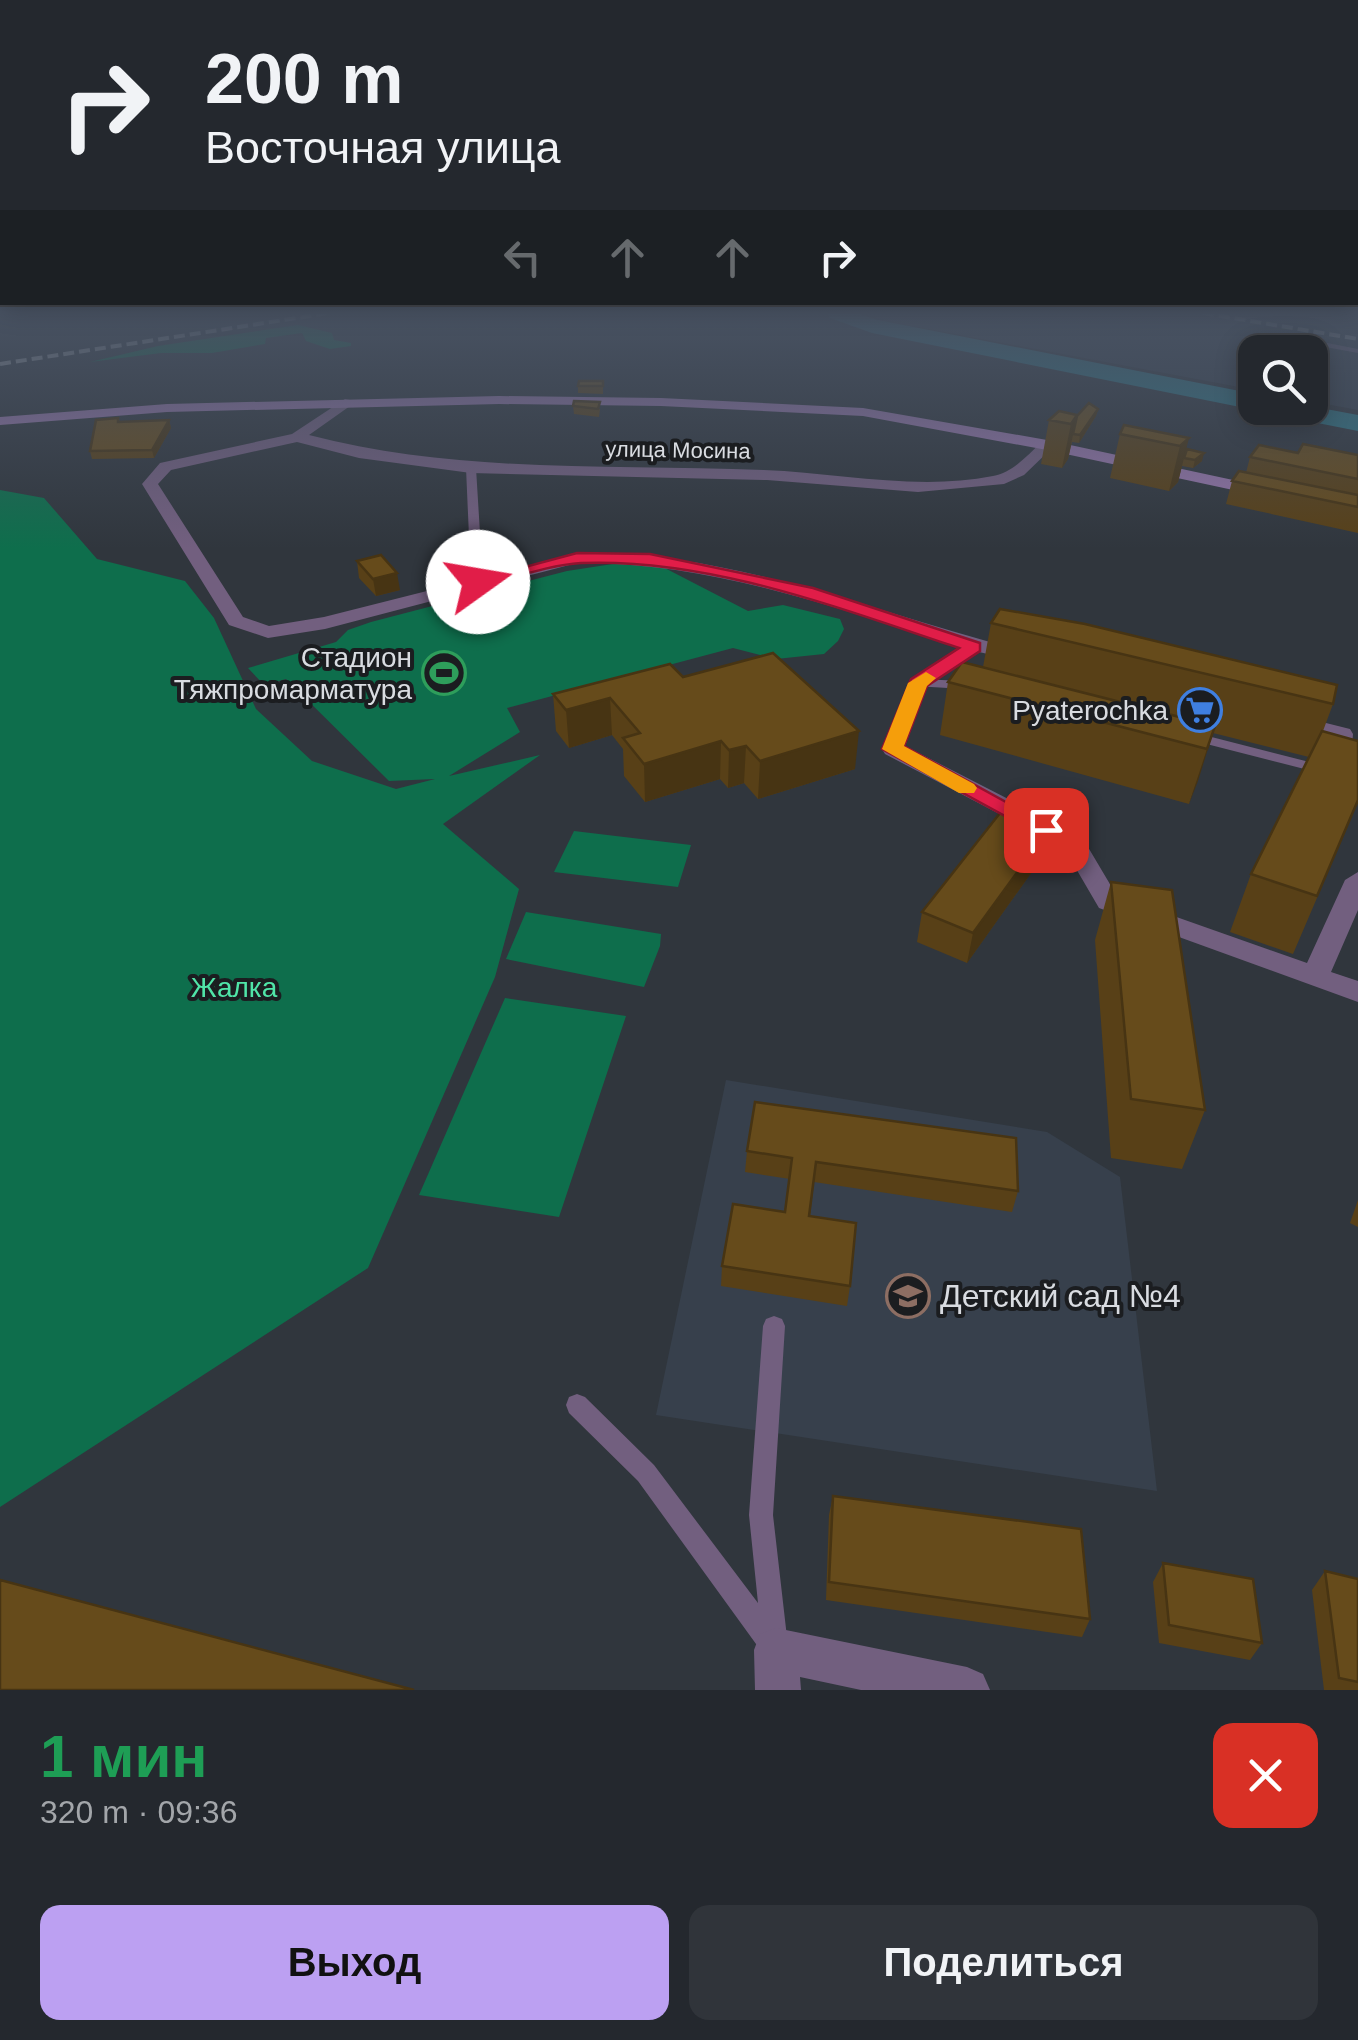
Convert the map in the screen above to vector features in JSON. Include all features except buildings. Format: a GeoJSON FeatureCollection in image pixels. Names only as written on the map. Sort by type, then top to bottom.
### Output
{"type":"FeatureCollection","features":[{"type":"Feature","properties":{"kind":"main road"},"geometry":{"type":"LineString","coordinates":[[0,421],[167,408],[345,403],[661,402],[863,412],[1047,444],[1281,496]]}},
{"type":"Feature","properties":{"kind":"street","name":"улица Мосина"},"geometry":{"type":"LineString","coordinates":[[345,403],[297,437],[166,466],[150,484],[236,621],[268,632],[325,622],[478,582]]}},
{"type":"Feature","properties":{"kind":"street","name":"улица Мосина"},"geometry":{"type":"LineString","coordinates":[[297,437],[359,453],[471,468],[767,475],[918,486],[998,481],[1018,472],[1047,444]]}},
{"type":"Feature","properties":{"kind":"street"},"geometry":{"type":"LineString","coordinates":[[478,582],[577,558],[650,559],[813,593],[973,647],[1041,660]]}},
{"type":"Feature","properties":{"kind":"street"},"geometry":{"type":"LineString","coordinates":[[973,647],[918,683],[892,749],[1073,843],[1108,902],[1358,992]]}},
{"type":"Feature","properties":{"kind":"street"},"geometry":{"type":"LineString","coordinates":[[1266,714],[1342,734],[1348,777]]}},
{"type":"Feature","properties":{"kind":"street"},"geometry":{"type":"LineString","coordinates":[[1315,977],[1358,880]]}},
{"type":"Feature","properties":{"kind":"street"},"geometry":{"type":"LineString","coordinates":[[777,1670],[967,1690]]}},
{"type":"Feature","properties":{"kind":"lane"},"geometry":{"type":"LineString","coordinates":[[471,468],[478,582]]}},
{"type":"Feature","properties":{"kind":"lane"},"geometry":{"type":"LineString","coordinates":[[918,683],[990,688]]}},
{"type":"Feature","properties":{"kind":"lane"},"geometry":{"type":"LineString","coordinates":[[1174,731],[1348,777]]}},
{"type":"Feature","properties":{"kind":"lane"},"geometry":{"type":"LineString","coordinates":[[774,1326],[761,1514],[777,1670]]}},
{"type":"Feature","properties":{"kind":"lane"},"geometry":{"type":"LineString","coordinates":[[577,1405],[646,1473],[777,1670]]}},
{"type":"Feature","properties":{"kind":"shaded area"},"geometry":{"type":"Polygon","coordinates":[[[1328,392],[1358,392],[1358,410],[1328,404],[1328,392]]]}},
{"type":"Feature","properties":{"kind":"shaded area","name":"Детский сад №4"},"geometry":{"type":"Polygon","coordinates":[[[726,1080],[1047,1132],[1120,1177],[1157,1491],[656,1415],[726,1080]]]}},
{"type":"Feature","properties":{"kind":"green space","name":"Жалка"},"geometry":{"type":"Polygon","coordinates":[[[0,490],[44,498],[97,559],[185,581],[214,618],[256,709],[312,761],[396,789],[435,779],[389,781],[286,679],[264,685],[248,668],[336,642],[348,630],[371,622],[567,571],[632,561],[657,564],[748,611],[783,605],[840,619],[844,629],[824,654],[776,659],[733,648],[507,708],[520,732],[449,776],[540,755],[443,824],[519,889],[495,977],[368,1268],[0,1507],[0,490]]]}},
{"type":"Feature","properties":{"kind":"green space"},"geometry":{"type":"Polygon","coordinates":[[[574,831],[691,845],[678,887],[554,872],[574,831]]]}},
{"type":"Feature","properties":{"kind":"green space"},"geometry":{"type":"Polygon","coordinates":[[[526,912],[661,934],[644,987],[506,959],[526,912]]]}},
{"type":"Feature","properties":{"kind":"green space"},"geometry":{"type":"Polygon","coordinates":[[[505,998],[626,1016],[559,1217],[419,1195],[505,998]]]}},
{"type":"Feature","properties":{"kind":"waterway"},"geometry":{"type":"LineString","coordinates":[[1204,392],[1238,399]]}},
{"type":"Feature","properties":{"kind":"waterway"},"geometry":{"type":"LineString","coordinates":[[1328,417],[1358,423]]}},
{"type":"Feature","properties":{"kind":"slow traffic"},"geometry":{"type":"LineString","coordinates":[[926,678],[918,683],[892,749],[966,788]]}},
{"type":"Feature","properties":{"kind":"place","name":"Стадион Тяжпромарматура"},"geometry":{"type":"Point","coordinates":[444,673]}},
{"type":"Feature","properties":{"kind":"place","name":"Pyaterochka"},"geometry":{"type":"Point","coordinates":[1200,710]}},
{"type":"Feature","properties":{"kind":"place","name":"Детский сад №4"},"geometry":{"type":"Point","coordinates":[908,1296]}},
{"type":"Feature","properties":{"kind":"route"},"geometry":{"type":"LineString","coordinates":[[478,582],[577,558],[650,559],[813,593],[973,647],[918,683],[892,749],[1046,830]]}}]}
